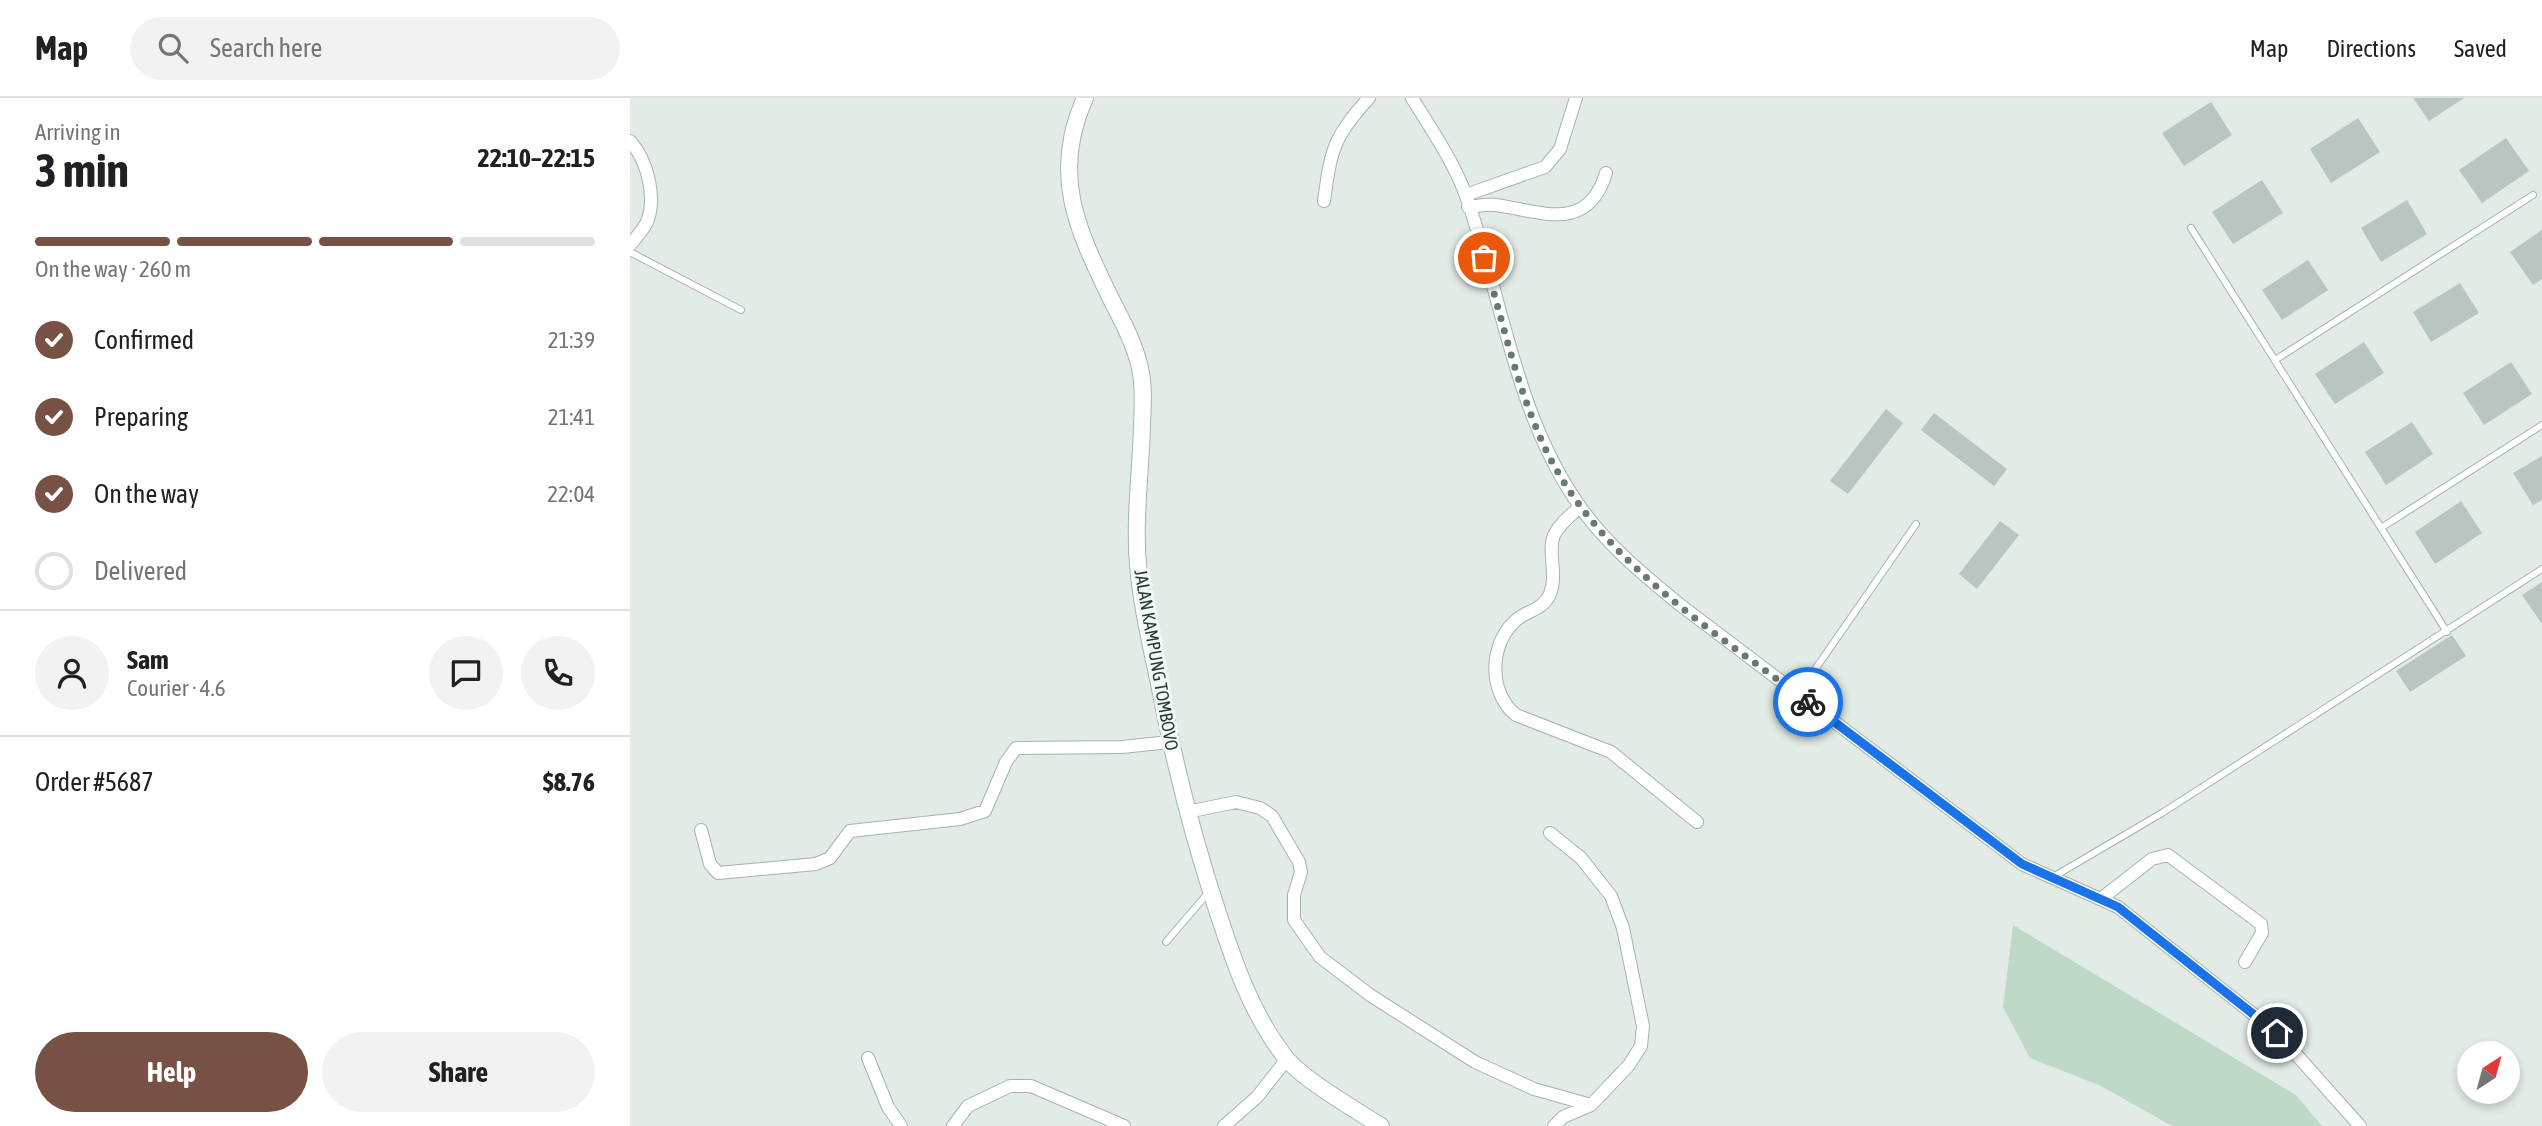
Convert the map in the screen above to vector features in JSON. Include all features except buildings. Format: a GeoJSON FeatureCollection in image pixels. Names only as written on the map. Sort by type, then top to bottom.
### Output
{"type":"FeatureCollection","features":[{"type":"Feature","properties":{"kind":"street","name":"JALAN KAMPUNG TOMBOVO"},"geometry":{"type":"LineString","coordinates":[[1085,98],[1073,133],[1069,194],[1085,244],[1128,332],[1140,368],[1143,390],[1138,566],[1170,742],[1192,836],[1247,994],[1287,1059],[1310,1078],[1381,1126]]}},
{"type":"Feature","properties":{"kind":"street"},"geometry":{"type":"LineString","coordinates":[[1324,201],[1335,143],[1345,126],[1369,98]]}},
{"type":"Feature","properties":{"kind":"street"},"geometry":{"type":"LineString","coordinates":[[1412,98],[1467,201],[1525,397],[1546,450],[1580,507],[1626,560],[1679,604],[2022,864],[2118,907],[2277,1033],[2360,1126]]}},
{"type":"Feature","properties":{"kind":"street"},"geometry":{"type":"LineString","coordinates":[[1467,201],[1545,167],[1560,149],[1576,98]]}},
{"type":"Feature","properties":{"kind":"street"},"geometry":{"type":"LineString","coordinates":[[630,141],[641,156],[646,170],[650,203],[646,224],[630,245]]}},
{"type":"Feature","properties":{"kind":"street"},"geometry":{"type":"LineString","coordinates":[[1467,201],[1527,212],[1569,213],[1589,205],[1598,195],[1606,173]]}},
{"type":"Feature","properties":{"kind":"street"},"geometry":{"type":"LineString","coordinates":[[1580,507],[1562,523],[1554,535],[1554,583],[1546,601],[1541,607],[1514,620],[1498,647],[1498,690],[1505,706],[1516,715],[1611,752],[1697,822]]}},
{"type":"Feature","properties":{"kind":"street"},"geometry":{"type":"LineString","coordinates":[[701,830],[710,864],[718,873],[816,864],[830,858],[850,831],[960,819],[985,811],[1006,762],[1016,748],[1122,747],[1170,742]]}},
{"type":"Feature","properties":{"kind":"street"},"geometry":{"type":"LineString","coordinates":[[1187,812],[1236,802],[1260,808],[1272,816],[1296,855],[1301,872],[1294,895],[1294,920],[1320,957],[1370,995],[1475,1062],[1534,1089],[1591,1105]]}},
{"type":"Feature","properties":{"kind":"street"},"geometry":{"type":"LineString","coordinates":[[1550,834],[1581,858],[1611,896],[1623,929],[1643,1026],[1635,1057],[1591,1105],[1563,1117],[1554,1126]]}},
{"type":"Feature","properties":{"kind":"street"},"geometry":{"type":"LineString","coordinates":[[2102,898],[2152,859],[2168,855],[2260,925],[2263,933],[2245,962]]}},
{"type":"Feature","properties":{"kind":"street"},"geometry":{"type":"LineString","coordinates":[[868,1059],[891,1113],[901,1126]]}},
{"type":"Feature","properties":{"kind":"street"},"geometry":{"type":"LineString","coordinates":[[1224,1126],[1257,1097],[1287,1059]]}},
{"type":"Feature","properties":{"kind":"street"},"geometry":{"type":"LineString","coordinates":[[953,1126],[968,1106],[1010,1086],[1031,1086],[1124,1126]]}},
{"type":"Feature","properties":{"kind":"lane"},"geometry":{"type":"LineString","coordinates":[[2275,360],[2533,195]]}},
{"type":"Feature","properties":{"kind":"lane"},"geometry":{"type":"LineString","coordinates":[[2192,228],[2447,632]]}},
{"type":"Feature","properties":{"kind":"lane"},"geometry":{"type":"LineString","coordinates":[[630,252],[740,310]]}},
{"type":"Feature","properties":{"kind":"lane"},"geometry":{"type":"LineString","coordinates":[[2381,528],[2542,425]]}},
{"type":"Feature","properties":{"kind":"lane"},"geometry":{"type":"LineString","coordinates":[[1798,694],[1916,524]]}},
{"type":"Feature","properties":{"kind":"lane"},"geometry":{"type":"LineString","coordinates":[[2051,878],[2162,813],[2542,569]]}},
{"type":"Feature","properties":{"kind":"lane"},"geometry":{"type":"LineString","coordinates":[[1166,942],[1210,891]]}},
{"type":"Feature","properties":{"kind":"green space"},"geometry":{"type":"Polygon","coordinates":[[[2013,925],[2296,1095],[2322,1126],[2172,1126],[2101,1086],[2030,1058],[2003,1007],[2013,925]]]}},
{"type":"Feature","properties":{"kind":"way so far"},"geometry":{"type":"LineString","coordinates":[[1484,258],[1525,397],[1546,450],[1580,507],[1626,560],[1808,702]]}},
{"type":"Feature","properties":{"kind":"route"},"geometry":{"type":"LineString","coordinates":[[1808,702],[2022,864],[2118,907],[2277,1033]]}}]}
